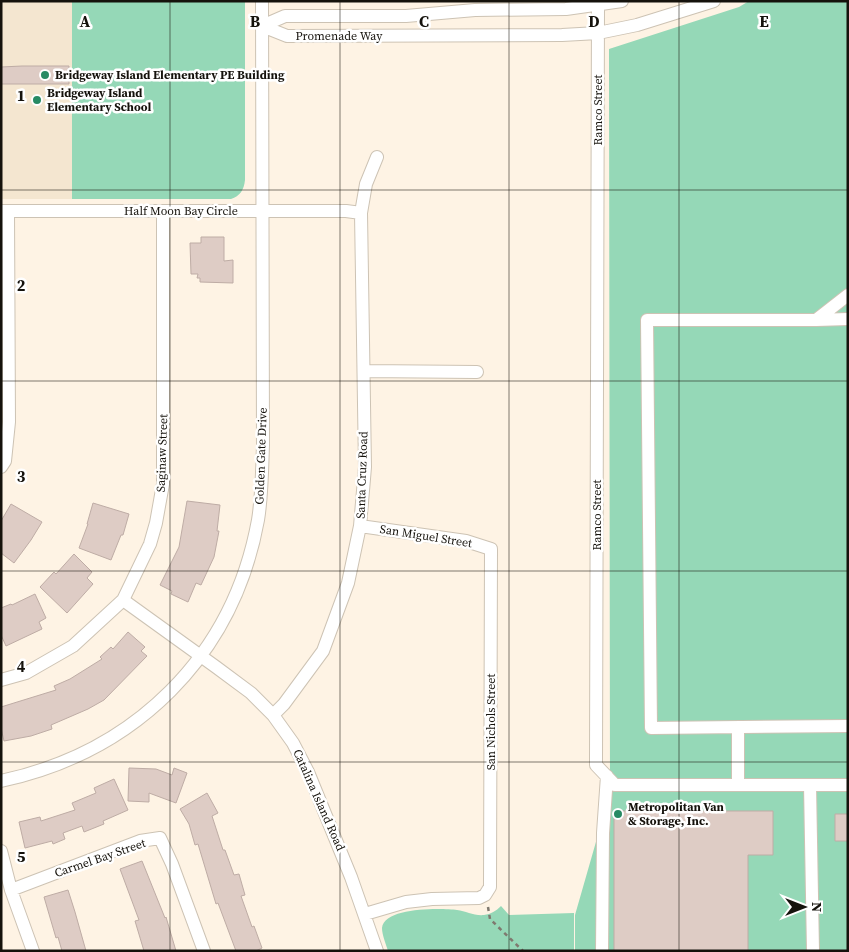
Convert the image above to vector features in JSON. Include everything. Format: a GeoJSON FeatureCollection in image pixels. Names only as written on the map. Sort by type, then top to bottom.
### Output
{"type":"FeatureCollection","features":[{"type":"Feature","properties":{"kind":"street","name":"Golden Gate Drive"},"geometry":{"type":"LineString","coordinates":[[1,781],[30,775],[59,765],[109,740],[143,716],[164,698],[201,655],[226,615],[238,589],[253,544],[258,519],[263,445],[262,1]]}},
{"type":"Feature","properties":{"kind":"street","name":"Promenade Way"},"geometry":{"type":"LineString","coordinates":[[262,26],[285,16],[406,16],[476,10],[566,9],[622,1]]}},
{"type":"Feature","properties":{"kind":"street","name":"Promenade Way"},"geometry":{"type":"LineString","coordinates":[[262,26],[287,36],[562,35],[598,33],[666,18],[714,1]]}},
{"type":"Feature","properties":{"kind":"street","name":"Ramco Street"},"geometry":{"type":"LineString","coordinates":[[598,5],[596,765],[607,776]]}},
{"type":"Feature","properties":{"kind":"street","name":"Santa Cruz Road"},"geometry":{"type":"LineString","coordinates":[[273,715],[284,704],[323,651],[348,583],[360,526],[365,467],[361,213],[366,184],[377,157]]}},
{"type":"Feature","properties":{"kind":"street","name":"Half Moon Bay Circle"},"geometry":{"type":"LineString","coordinates":[[5,211],[346,211],[361,213]]}},
{"type":"Feature","properties":{"kind":"street"},"geometry":{"type":"LineString","coordinates":[[1,467],[5,461],[9,422],[4,368],[5,211]]}},
{"type":"Feature","properties":{"kind":"street","name":"Saginaw Street"},"geometry":{"type":"LineString","coordinates":[[1,680],[26,673],[73,646],[123,600],[150,544],[163,484],[164,211]]}},
{"type":"Feature","properties":{"kind":"street"},"geometry":{"type":"LineString","coordinates":[[816,320],[848,295]]}},
{"type":"Feature","properties":{"kind":"street"},"geometry":{"type":"LineString","coordinates":[[848,319],[647,320],[651,728],[848,726]]}},
{"type":"Feature","properties":{"kind":"street"},"geometry":{"type":"LineString","coordinates":[[364,372],[477,372]]}},
{"type":"Feature","properties":{"kind":"street","name":"San Miguel Street"},"geometry":{"type":"LineString","coordinates":[[360,526],[466,541],[491,550]]}},
{"type":"Feature","properties":{"kind":"street","name":"San Nichols Street"},"geometry":{"type":"LineString","coordinates":[[486,894],[490,887],[491,864],[491,550]]}},
{"type":"Feature","properties":{"kind":"street","name":"Catalina Island Road"},"geometry":{"type":"LineString","coordinates":[[123,600],[201,655],[273,715],[293,743],[325,810],[365,914],[377,951]]}},
{"type":"Feature","properties":{"kind":"street"},"geometry":{"type":"LineString","coordinates":[[738,727],[738,785]]}},
{"type":"Feature","properties":{"kind":"street"},"geometry":{"type":"LineString","coordinates":[[607,776],[615,785],[848,786]]}},
{"type":"Feature","properties":{"kind":"street"},"geometry":{"type":"LineString","coordinates":[[602,951],[603,833],[607,776]]}},
{"type":"Feature","properties":{"kind":"street"},"geometry":{"type":"LineString","coordinates":[[810,785],[813,951]]}},
{"type":"Feature","properties":{"kind":"street","name":"Carmel Bay Street"},"geometry":{"type":"LineString","coordinates":[[11,890],[140,841],[160,838],[172,864],[204,951]]}},
{"type":"Feature","properties":{"kind":"street"},"geometry":{"type":"LineString","coordinates":[[1,851],[11,890],[32,951]]}},
{"type":"Feature","properties":{"kind":"street"},"geometry":{"type":"LineString","coordinates":[[365,914],[406,902],[432,899],[473,899],[486,894]]}},
{"type":"Feature","properties":{"kind":"path"},"geometry":{"type":"LineString","coordinates":[[486,894],[490,919],[523,951]]}},
{"type":"Feature","properties":{"kind":"shaded area","name":"Bridgeway Island Elementary School"},"geometry":{"type":"Polygon","coordinates":[[[1,1],[72,1],[72,199],[1,199],[1,1]]]}},
{"type":"Feature","properties":{"kind":"green space"},"geometry":{"type":"Polygon","coordinates":[[[72,1],[245,1],[245,180],[243,190],[239,194],[231,199],[72,199],[72,1]]]}},
{"type":"Feature","properties":{"kind":"green space"},"geometry":{"type":"Polygon","coordinates":[[[749,1],[848,1],[848,951],[575,951],[575,915],[610,793],[609,49],[739,7],[749,1]]]}},
{"type":"Feature","properties":{"kind":"green space"},"geometry":{"type":"Polygon","coordinates":[[[501,906],[509,915],[574,913],[574,951],[388,951],[383,937],[382,928],[385,921],[392,916],[402,913],[414,910],[439,909],[484,915],[493,912],[501,906]]]}},
{"type":"Feature","properties":{"kind":"building","name":"Bridgeway Island Elementary PE Building"},"geometry":{"type":"Polygon","coordinates":[[[69,66],[69,84],[1,84],[1,67],[69,66]]]}},
{"type":"Feature","properties":{"kind":"building"},"geometry":{"type":"Polygon","coordinates":[[[201,237],[224,237],[224,261],[233,260],[233,283],[200,282],[200,278],[197,278],[198,274],[191,274],[190,243],[201,243],[201,237]]]}},
{"type":"Feature","properties":{"kind":"building"},"geometry":{"type":"Polygon","coordinates":[[[187,501],[220,505],[217,531],[219,531],[214,557],[201,585],[196,583],[188,602],[171,594],[172,591],[160,585],[179,547],[187,501]]]}},
{"type":"Feature","properties":{"kind":"building"},"geometry":{"type":"Polygon","coordinates":[[[93,503],[129,514],[123,535],[121,535],[111,560],[79,548],[93,503]]]}},
{"type":"Feature","properties":{"kind":"building"},"geometry":{"type":"Polygon","coordinates":[[[11,504],[42,522],[14,563],[1,553],[1,521],[11,504]]]}},
{"type":"Feature","properties":{"kind":"building"},"geometry":{"type":"Polygon","coordinates":[[[74,554],[92,572],[87,578],[93,584],[67,613],[40,587],[54,572],[56,574],[74,554]]]}},
{"type":"Feature","properties":{"kind":"building"},"geometry":{"type":"Polygon","coordinates":[[[35,594],[46,618],[39,622],[42,629],[6,646],[1,635],[1,608],[35,594]]]}},
{"type":"Feature","properties":{"kind":"building"},"geometry":{"type":"Polygon","coordinates":[[[128,632],[145,647],[141,651],[147,656],[104,700],[51,725],[52,729],[31,736],[4,741],[1,728],[1,707],[56,690],[54,686],[70,679],[102,659],[100,657],[111,647],[113,649],[128,632]]]}},
{"type":"Feature","properties":{"kind":"building"},"geometry":{"type":"Polygon","coordinates":[[[129,768],[156,769],[172,775],[174,768],[187,773],[176,803],[149,793],[149,802],[128,801],[129,768]]]}},
{"type":"Feature","properties":{"kind":"building"},"geometry":{"type":"Polygon","coordinates":[[[114,779],[128,810],[103,821],[104,824],[84,832],[82,826],[63,833],[65,839],[53,844],[52,841],[25,848],[19,822],[40,817],[41,821],[75,810],[72,803],[96,793],[94,788],[114,779]]]}},
{"type":"Feature","properties":{"kind":"building"},"geometry":{"type":"Polygon","coordinates":[[[207,793],[218,813],[212,816],[223,850],[225,850],[234,875],[239,874],[245,895],[241,896],[262,948],[256,951],[236,951],[218,903],[216,904],[198,844],[195,845],[189,824],[180,809],[207,793]]]}},
{"type":"Feature","properties":{"kind":"building"},"geometry":{"type":"Polygon","coordinates":[[[614,811],[773,811],[773,855],[748,855],[748,951],[614,951],[614,811]]]}},
{"type":"Feature","properties":{"kind":"building"},"geometry":{"type":"Polygon","coordinates":[[[835,814],[848,814],[848,841],[835,841],[835,814]]]}},
{"type":"Feature","properties":{"kind":"building"},"geometry":{"type":"Polygon","coordinates":[[[142,861],[166,917],[176,951],[144,951],[135,921],[139,920],[120,869],[142,861]]]}},
{"type":"Feature","properties":{"kind":"building"},"geometry":{"type":"Polygon","coordinates":[[[68,890],[86,951],[62,951],[58,937],[56,938],[44,897],[68,890]]]}},
{"type":"Feature","properties":{"kind":"place","name":"Bridgeway Island Elementary PE Building"},"geometry":{"type":"Point","coordinates":[45,75]}},
{"type":"Feature","properties":{"kind":"place","name":"Bridgeway Island Elementary School"},"geometry":{"type":"Point","coordinates":[37,100]}},
{"type":"Feature","properties":{"kind":"place","name":"Metropolitan Van & Storage, Inc."},"geometry":{"type":"Point","coordinates":[618,814]}}]}
